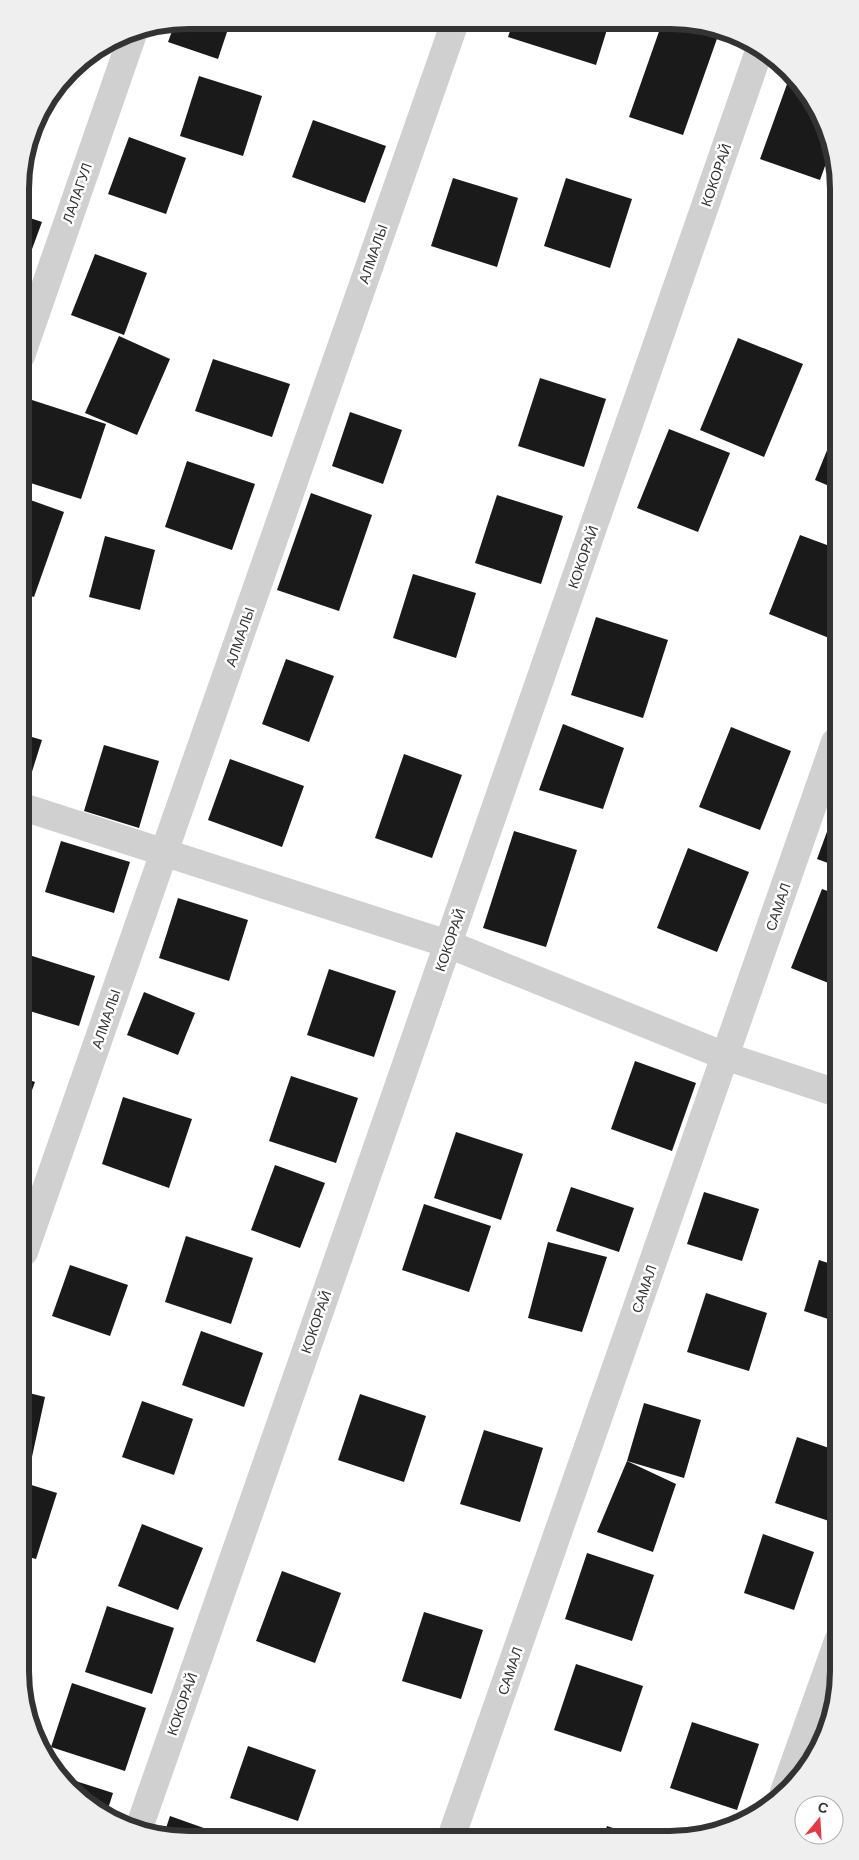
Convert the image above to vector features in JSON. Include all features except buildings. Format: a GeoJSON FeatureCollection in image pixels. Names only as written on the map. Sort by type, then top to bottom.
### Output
{"type":"FeatureCollection","features":[{"type":"Feature","properties":{"kind":"street","name":"АЛМАЛЫ"},"geometry":{"type":"LineString","coordinates":[[29,1238],[453,29]]}},
{"type":"Feature","properties":{"kind":"street","name":"ЛАЛАГУЛ"},"geometry":{"type":"LineString","coordinates":[[29,333],[131,40]]}},
{"type":"Feature","properties":{"kind":"street","name":"КОКОРАЙ"},"geometry":{"type":"LineString","coordinates":[[141,1824],[758,55]]}},
{"type":"Feature","properties":{"kind":"street","name":"САМАЛ"},"geometry":{"type":"LineString","coordinates":[[453,1831],[830,756]]}},
{"type":"Feature","properties":{"kind":"street"},"geometry":{"type":"LineString","coordinates":[[29,809],[448,944],[725,1056],[830,1091]]}},
{"type":"Feature","properties":{"kind":"street"},"geometry":{"type":"LineString","coordinates":[[789,1778],[830,1663]]}}]}
